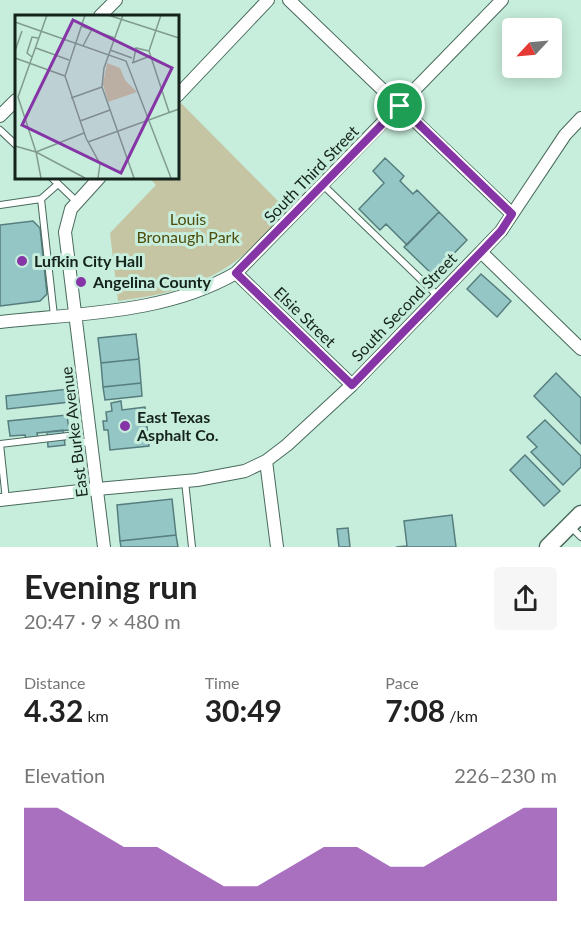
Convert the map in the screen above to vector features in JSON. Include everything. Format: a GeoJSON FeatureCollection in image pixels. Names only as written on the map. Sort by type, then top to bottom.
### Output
{"type":"FeatureCollection","features":[{"type":"Feature","properties":{"kind":"main road"},"geometry":{"type":"LineString","coordinates":[[552,546],[577,525]]}},
{"type":"Feature","properties":{"kind":"street"},"geometry":{"type":"LineString","coordinates":[[101,15],[116,0]]}},
{"type":"Feature","properties":{"kind":"street"},"geometry":{"type":"LineString","coordinates":[[178,95],[268,0]]}},
{"type":"Feature","properties":{"kind":"street"},"geometry":{"type":"LineString","coordinates":[[289,0],[512,214]]}},
{"type":"Feature","properties":{"kind":"street","name":"South Third Street"},"geometry":{"type":"LineString","coordinates":[[0,322],[148,306],[200,291],[236,273],[502,0]]}},
{"type":"Feature","properties":{"kind":"street"},"geometry":{"type":"LineString","coordinates":[[0,116],[15,101]]}},
{"type":"Feature","properties":{"kind":"street","name":"South Second Street"},"geometry":{"type":"LineString","coordinates":[[3,500],[185,481],[245,471],[266,461],[287,445],[352,385],[501,231],[566,135],[581,118]]}},
{"type":"Feature","properties":{"kind":"street","name":"East Burke Avenue"},"geometry":{"type":"LineString","coordinates":[[99,178],[71,209],[65,232],[104,547]]}},
{"type":"Feature","properties":{"kind":"street"},"geometry":{"type":"LineString","coordinates":[[481,252],[581,349]]}},
{"type":"Feature","properties":{"kind":"street","name":"Elsie Street"},"geometry":{"type":"LineString","coordinates":[[236,273],[352,385]]}},
{"type":"Feature","properties":{"kind":"street"},"geometry":{"type":"LineString","coordinates":[[266,461],[277,547]]}},
{"type":"Feature","properties":{"kind":"lane"},"geometry":{"type":"LineString","coordinates":[[0,130],[15,144]]}},
{"type":"Feature","properties":{"kind":"lane"},"geometry":{"type":"LineString","coordinates":[[52,178],[78,202]]}},
{"type":"Feature","properties":{"kind":"lane"},"geometry":{"type":"LineString","coordinates":[[0,205],[41,199],[58,184]]}},
{"type":"Feature","properties":{"kind":"lane"},"geometry":{"type":"LineString","coordinates":[[323,185],[438,296]]}},
{"type":"Feature","properties":{"kind":"lane"},"geometry":{"type":"LineString","coordinates":[[41,199],[54,316]]}},
{"type":"Feature","properties":{"kind":"lane"},"geometry":{"type":"LineString","coordinates":[[3,500],[0,444],[68,436],[93,446]]}},
{"type":"Feature","properties":{"kind":"lane"},"geometry":{"type":"LineString","coordinates":[[185,481],[192,547]]}},
{"type":"Feature","properties":{"kind":"green space","name":"Louis Bronaugh Park"},"geometry":{"type":"Polygon","coordinates":[[[181,103],[288,211],[248,251],[214,275],[183,288],[118,301],[110,233],[156,185],[150,178],[178,178],[178,106],[181,103]]]}},
{"type":"Feature","properties":{"kind":"building"},"geometry":{"type":"Polygon","coordinates":[[[385,158],[404,176],[400,181],[413,194],[417,190],[439,212],[407,245],[386,224],[380,230],[359,209],[384,183],[373,171],[385,158]]]}},
{"type":"Feature","properties":{"kind":"building"},"geometry":{"type":"Polygon","coordinates":[[[439,212],[467,240],[433,275],[404,247],[439,212]]]}},
{"type":"Feature","properties":{"kind":"building","name":"Lufkin City Hall"},"geometry":{"type":"Polygon","coordinates":[[[33,221],[40,228],[47,294],[40,301],[0,306],[0,225],[33,221]]]}},
{"type":"Feature","properties":{"kind":"building"},"geometry":{"type":"Polygon","coordinates":[[[481,274],[511,301],[497,317],[467,289],[481,274]]]}},
{"type":"Feature","properties":{"kind":"building"},"geometry":{"type":"Polygon","coordinates":[[[136,334],[139,359],[101,363],[98,338],[136,334]]]}},
{"type":"Feature","properties":{"kind":"building"},"geometry":{"type":"Polygon","coordinates":[[[139,359],[141,383],[103,387],[101,363],[139,359]]]}},
{"type":"Feature","properties":{"kind":"building"},"geometry":{"type":"Polygon","coordinates":[[[556,373],[581,398],[581,444],[534,396],[556,373]]]}},
{"type":"Feature","properties":{"kind":"building"},"geometry":{"type":"Polygon","coordinates":[[[141,383],[142,396],[105,400],[103,387],[141,383]]]}},
{"type":"Feature","properties":{"kind":"building"},"geometry":{"type":"Polygon","coordinates":[[[69,389],[70,402],[7,409],[6,396],[69,389]]]}},
{"type":"Feature","properties":{"kind":"building","name":"East Texas Asphalt Co."},"geometry":{"type":"Polygon","coordinates":[[[121,401],[122,410],[145,407],[149,446],[110,450],[108,430],[104,430],[103,421],[107,421],[106,412],[112,411],[111,403],[121,401]]]}},
{"type":"Feature","properties":{"kind":"building"},"geometry":{"type":"Polygon","coordinates":[[[67,415],[69,430],[37,433],[38,438],[26,439],[25,435],[10,436],[8,421],[67,415]]]}},
{"type":"Feature","properties":{"kind":"building"},"geometry":{"type":"Polygon","coordinates":[[[545,420],[581,456],[581,467],[563,485],[531,452],[537,447],[527,437],[545,420]]]}},
{"type":"Feature","properties":{"kind":"building"},"geometry":{"type":"Polygon","coordinates":[[[63,430],[65,445],[48,447],[47,432],[63,430]]]}},
{"type":"Feature","properties":{"kind":"building"},"geometry":{"type":"Polygon","coordinates":[[[525,455],[560,491],[544,506],[510,470],[525,455]]]}},
{"type":"Feature","properties":{"kind":"building"},"geometry":{"type":"Polygon","coordinates":[[[172,499],[176,535],[120,541],[117,505],[172,499]]]}},
{"type":"Feature","properties":{"kind":"building"},"geometry":{"type":"Polygon","coordinates":[[[452,515],[456,547],[396,547],[407,546],[404,521],[452,515]]]}},
{"type":"Feature","properties":{"kind":"building"},"geometry":{"type":"Polygon","coordinates":[[[348,528],[350,547],[339,547],[337,529],[348,528]]]}},
{"type":"Feature","properties":{"kind":"building"},"geometry":{"type":"Polygon","coordinates":[[[176,535],[178,547],[121,547],[120,541],[176,535]]]}},
{"type":"Feature","properties":{"kind":"place","name":"Lufkin City Hall"},"geometry":{"type":"Point","coordinates":[22,261]}},
{"type":"Feature","properties":{"kind":"place","name":"Angelina County"},"geometry":{"type":"Point","coordinates":[81,282]}},
{"type":"Feature","properties":{"kind":"place","name":"East Texas Asphalt Co."},"geometry":{"type":"Point","coordinates":[125,426]}},
{"type":"Feature","properties":{"kind":"route"},"geometry":{"type":"LineString","coordinates":[[400,106],[512,214],[501,231],[352,385],[236,273],[400,106]]}}]}
